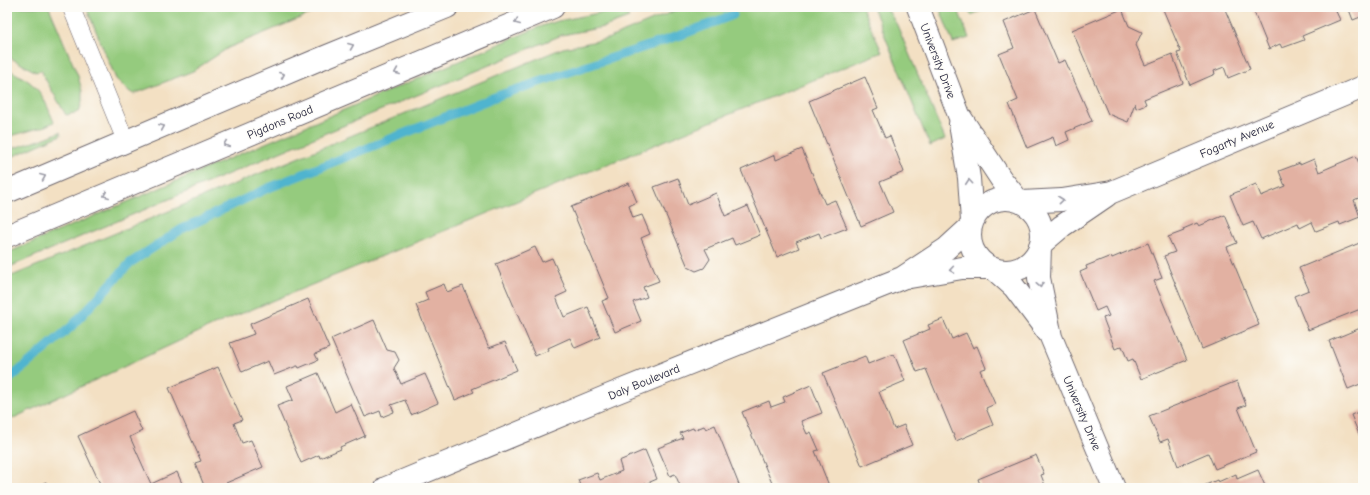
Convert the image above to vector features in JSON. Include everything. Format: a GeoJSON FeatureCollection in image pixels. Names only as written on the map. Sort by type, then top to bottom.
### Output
{"type":"FeatureCollection","features":[{"type":"Feature","properties":{"kind":"street"},"geometry":{"type":"LineString","coordinates":[[7,192],[314,61],[447,7]]}},
{"type":"Feature","properties":{"kind":"street","name":"Pigdons Road"},"geometry":{"type":"LineString","coordinates":[[7,236],[553,7]]}},
{"type":"Feature","properties":{"kind":"street","name":"University Drive"},"geometry":{"type":"LineString","coordinates":[[918,7],[959,115],[969,178],[971,224]]}},
{"type":"Feature","properties":{"kind":"street","name":"Fogarty Avenue"},"geometry":{"type":"LineString","coordinates":[[1112,192],[1363,87]]}},
{"type":"Feature","properties":{"kind":"street","name":"University Drive"},"geometry":{"type":"LineString","coordinates":[[959,115],[1001,179],[1020,201]]}},
{"type":"Feature","properties":{"kind":"street"},"geometry":{"type":"LineString","coordinates":[[1020,201],[1062,200],[1112,192]]}},
{"type":"Feature","properties":{"kind":"street"},"geometry":{"type":"LineString","coordinates":[[1041,244],[1062,226],[1112,192]]}},
{"type":"Feature","properties":{"kind":"street"},"geometry":{"type":"LineString","coordinates":[[1000,198],[1009,198],[1020,201],[1030,207],[1036,215],[1042,233],[1041,244],[1036,256],[1017,270],[1006,271],[993,269],[981,262],[973,252],[970,240],[971,224],[977,212],[991,201],[1000,198]]}},
{"type":"Feature","properties":{"kind":"street","name":"Daly Boulevard"},"geometry":{"type":"LineString","coordinates":[[386,488],[617,392],[902,278],[946,249],[971,224]]}},
{"type":"Feature","properties":{"kind":"street","name":"University Drive"},"geometry":{"type":"LineString","coordinates":[[1041,244],[1039,278],[1051,337],[1114,488]]}},
{"type":"Feature","properties":{"kind":"street","name":"Daly Boulevard"},"geometry":{"type":"LineString","coordinates":[[902,278],[962,268],[993,269]]}},
{"type":"Feature","properties":{"kind":"street","name":"University Drive"},"geometry":{"type":"LineString","coordinates":[[993,269],[1014,287],[1051,337]]}},
{"type":"Feature","properties":{"kind":"lane"},"geometry":{"type":"LineString","coordinates":[[71,7],[126,142]]}},
{"type":"Feature","properties":{"kind":"green space"},"geometry":{"type":"Polygon","coordinates":[[[7,7],[49,7],[78,76],[82,91],[82,102],[79,112],[66,115],[43,75],[42,70],[36,72],[7,56],[7,7]]]}},
{"type":"Feature","properties":{"kind":"green space"},"geometry":{"type":"Polygon","coordinates":[[[86,7],[327,7],[228,48],[193,71],[134,94],[116,79],[86,7]]]}},
{"type":"Feature","properties":{"kind":"green space"},"geometry":{"type":"Polygon","coordinates":[[[684,7],[862,7],[882,52],[216,324],[7,421],[7,278],[563,48],[607,39],[684,7]]]}},
{"type":"Feature","properties":{"kind":"green space"},"geometry":{"type":"Polygon","coordinates":[[[873,7],[886,7],[897,25],[945,139],[930,146],[873,7]]]}},
{"type":"Feature","properties":{"kind":"green space"},"geometry":{"type":"Polygon","coordinates":[[[939,7],[957,7],[969,38],[953,43],[939,7]]]}},
{"type":"Feature","properties":{"kind":"green space"},"geometry":{"type":"Polygon","coordinates":[[[967,7],[991,7],[971,15],[967,7]]]}},
{"type":"Feature","properties":{"kind":"green space"},"geometry":{"type":"Polygon","coordinates":[[[624,8],[629,18],[604,27],[562,35],[7,268],[7,253],[539,27],[558,21],[624,8]]]}},
{"type":"Feature","properties":{"kind":"green space"},"geometry":{"type":"Polygon","coordinates":[[[7,69],[19,75],[36,88],[44,100],[54,122],[43,127],[7,137],[7,69]]]}},
{"type":"Feature","properties":{"kind":"green space"},"geometry":{"type":"Polygon","coordinates":[[[60,132],[61,135],[7,159],[7,150],[60,132]]]}},
{"type":"Feature","properties":{"kind":"building"},"geometry":{"type":"Polygon","coordinates":[[[1162,7],[1216,7],[1217,10],[1224,7],[1250,69],[1228,78],[1224,67],[1214,71],[1215,74],[1190,85],[1177,53],[1181,52],[1162,7]]]}},
{"type":"Feature","properties":{"kind":"building"},"geometry":{"type":"Polygon","coordinates":[[[1252,7],[1334,7],[1340,20],[1302,36],[1304,40],[1282,48],[1280,44],[1269,49],[1252,7]]]}},
{"type":"Feature","properties":{"kind":"building"},"geometry":{"type":"Polygon","coordinates":[[[1348,7],[1363,7],[1363,16],[1353,20],[1348,7]]]}},
{"type":"Feature","properties":{"kind":"building"},"geometry":{"type":"Polygon","coordinates":[[[1035,9],[1058,63],[1065,60],[1092,121],[1066,132],[1069,140],[1056,146],[1053,137],[1027,148],[1009,104],[1018,100],[999,54],[1014,48],[1004,22],[1035,9]]]}},
{"type":"Feature","properties":{"kind":"building"},"geometry":{"type":"Polygon","coordinates":[[[1122,9],[1129,26],[1142,32],[1136,45],[1145,65],[1172,54],[1183,83],[1144,99],[1146,104],[1136,108],[1135,103],[1128,122],[1108,114],[1072,30],[1122,9]]]}},
{"type":"Feature","properties":{"kind":"building"},"geometry":{"type":"Polygon","coordinates":[[[865,77],[878,108],[873,110],[885,138],[890,136],[904,172],[880,182],[893,212],[861,226],[809,101],[865,77]]]}},
{"type":"Feature","properties":{"kind":"building"},"geometry":{"type":"Polygon","coordinates":[[[802,149],[825,204],[835,200],[847,228],[821,238],[819,233],[796,242],[799,248],[777,257],[741,170],[775,155],[776,160],[802,149]]]}},
{"type":"Feature","properties":{"kind":"building"},"geometry":{"type":"Polygon","coordinates":[[[1356,156],[1363,173],[1363,196],[1354,200],[1360,217],[1340,225],[1339,222],[1316,231],[1312,222],[1300,228],[1298,223],[1261,239],[1253,222],[1243,226],[1230,195],[1256,184],[1261,196],[1285,186],[1279,171],[1314,159],[1319,172],[1356,156]]]}},
{"type":"Feature","properties":{"kind":"building"},"geometry":{"type":"Polygon","coordinates":[[[678,178],[688,205],[716,193],[725,216],[748,206],[760,235],[735,245],[732,238],[705,249],[710,259],[704,268],[696,271],[688,267],[654,187],[678,178]]]}},
{"type":"Feature","properties":{"kind":"building"},"geometry":{"type":"Polygon","coordinates":[[[629,183],[637,202],[629,206],[633,218],[642,215],[650,234],[641,238],[659,281],[643,287],[647,297],[633,302],[641,321],[615,332],[602,301],[609,298],[571,207],[629,183]]]}},
{"type":"Feature","properties":{"kind":"building"},"geometry":{"type":"Polygon","coordinates":[[[1225,215],[1237,243],[1227,247],[1259,325],[1202,349],[1164,256],[1175,252],[1168,237],[1184,231],[1183,229],[1197,223],[1199,226],[1225,215]]]}},
{"type":"Feature","properties":{"kind":"building"},"geometry":{"type":"Polygon","coordinates":[[[1362,242],[1363,293],[1361,294],[1363,297],[1363,308],[1308,330],[1294,296],[1309,290],[1299,268],[1362,242]]]}},
{"type":"Feature","properties":{"kind":"building"},"geometry":{"type":"Polygon","coordinates":[[[1148,243],[1162,278],[1154,281],[1187,360],[1141,379],[1133,359],[1128,361],[1122,346],[1115,349],[1103,318],[1109,316],[1105,307],[1096,311],[1080,272],[1087,269],[1086,266],[1111,256],[1112,258],[1148,243]]]}},
{"type":"Feature","properties":{"kind":"building"},"geometry":{"type":"Polygon","coordinates":[[[535,247],[542,262],[552,258],[567,292],[556,297],[564,317],[588,307],[600,337],[575,348],[570,338],[535,356],[496,264],[535,247]]]}},
{"type":"Feature","properties":{"kind":"building"},"geometry":{"type":"Polygon","coordinates":[[[444,284],[447,292],[463,286],[489,348],[505,342],[517,370],[472,389],[474,392],[455,400],[416,305],[428,300],[425,292],[444,284]]]}},
{"type":"Feature","properties":{"kind":"building"},"geometry":{"type":"Polygon","coordinates":[[[308,299],[329,348],[315,354],[318,360],[299,368],[297,366],[274,375],[268,361],[242,372],[230,343],[254,334],[250,324],[308,299]]]}},
{"type":"Feature","properties":{"kind":"building"},"geometry":{"type":"Polygon","coordinates":[[[943,319],[952,339],[966,333],[973,348],[977,346],[986,368],[980,370],[995,404],[986,408],[993,425],[956,441],[926,369],[917,372],[904,340],[930,329],[928,325],[943,319]]]}},
{"type":"Feature","properties":{"kind":"building"},"geometry":{"type":"Polygon","coordinates":[[[374,320],[387,350],[395,352],[399,360],[394,368],[401,384],[425,374],[438,403],[411,415],[405,400],[391,405],[394,412],[382,417],[380,411],[365,417],[331,339],[374,320]]]}},
{"type":"Feature","properties":{"kind":"building"},"geometry":{"type":"Polygon","coordinates":[[[1363,327],[1363,383],[1348,389],[1329,341],[1363,327]]]}},
{"type":"Feature","properties":{"kind":"building"},"geometry":{"type":"Polygon","coordinates":[[[894,354],[905,381],[879,392],[894,429],[904,425],[912,445],[862,466],[823,373],[865,356],[868,364],[894,354]]]}},
{"type":"Feature","properties":{"kind":"building"},"geometry":{"type":"Polygon","coordinates":[[[218,367],[242,420],[234,423],[242,443],[251,440],[263,467],[226,483],[227,486],[223,488],[205,488],[195,463],[201,461],[169,388],[218,367]]]}},
{"type":"Feature","properties":{"kind":"building"},"geometry":{"type":"Polygon","coordinates":[[[318,373],[335,412],[351,404],[365,436],[320,458],[319,455],[301,463],[277,406],[293,400],[287,386],[318,373]]]}},
{"type":"Feature","properties":{"kind":"building"},"geometry":{"type":"Polygon","coordinates":[[[1237,381],[1246,405],[1238,408],[1256,452],[1215,469],[1208,453],[1178,466],[1168,439],[1160,442],[1149,416],[1237,381]]]}},
{"type":"Feature","properties":{"kind":"building"},"geometry":{"type":"Polygon","coordinates":[[[811,385],[822,413],[801,421],[807,434],[811,432],[819,450],[815,451],[830,488],[774,488],[742,412],[769,401],[771,407],[785,402],[783,397],[811,385]]]}},
{"type":"Feature","properties":{"kind":"building"},"geometry":{"type":"Polygon","coordinates":[[[1363,410],[1363,444],[1351,415],[1363,410]]]}},
{"type":"Feature","properties":{"kind":"building"},"geometry":{"type":"Polygon","coordinates":[[[133,411],[142,431],[130,437],[151,484],[177,472],[184,488],[102,488],[78,436],[133,411]]]}},
{"type":"Feature","properties":{"kind":"building"},"geometry":{"type":"Polygon","coordinates":[[[715,425],[739,485],[731,488],[681,488],[675,474],[670,476],[658,448],[683,438],[680,433],[693,428],[694,430],[704,426],[706,429],[715,425]]]}},
{"type":"Feature","properties":{"kind":"building"},"geometry":{"type":"Polygon","coordinates":[[[645,450],[657,479],[636,488],[581,488],[578,480],[597,473],[600,480],[622,471],[619,461],[645,450]]]}},
{"type":"Feature","properties":{"kind":"building"},"geometry":{"type":"Polygon","coordinates":[[[1036,455],[1044,474],[1041,475],[1046,488],[977,488],[981,487],[978,479],[1036,455]]]}},
{"type":"Feature","properties":{"kind":"building"},"geometry":{"type":"Polygon","coordinates":[[[1258,470],[1266,488],[1199,488],[1236,474],[1237,479],[1258,470]]]}},
{"type":"Feature","properties":{"kind":"building"},"geometry":{"type":"Polygon","coordinates":[[[46,482],[49,488],[32,488],[46,482]]]}},
{"type":"Feature","properties":{"kind":"waterway"},"geometry":{"type":"LineString","coordinates":[[7,381],[71,327],[130,263],[182,229],[266,189],[500,95],[681,35],[733,15]]}}]}
